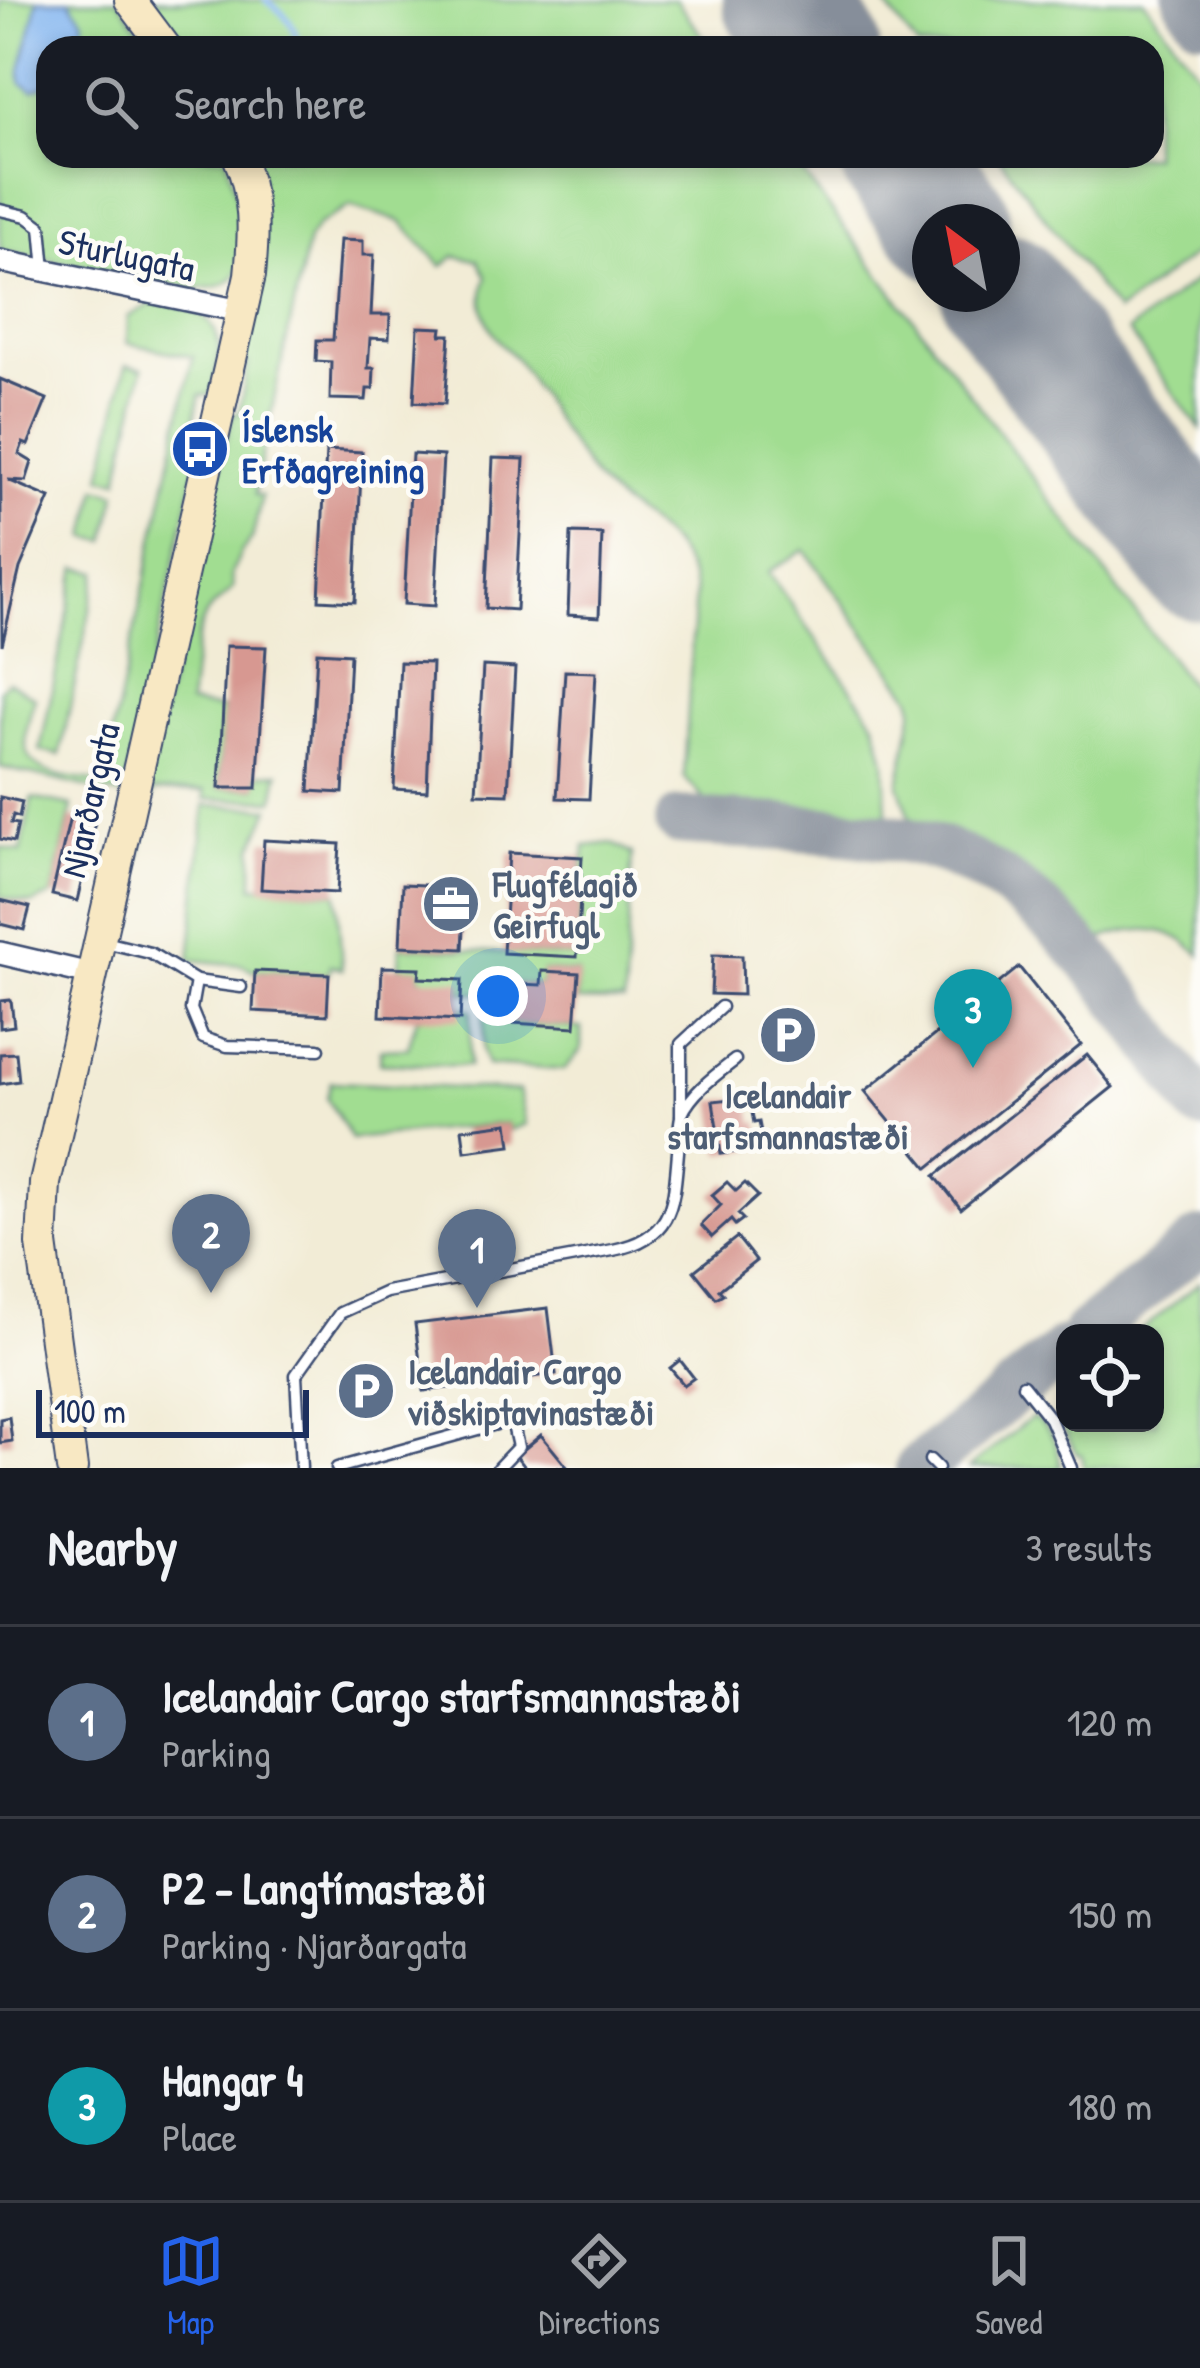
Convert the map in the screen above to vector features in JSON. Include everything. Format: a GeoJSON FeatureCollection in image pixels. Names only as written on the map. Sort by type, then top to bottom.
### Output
{"type":"FeatureCollection","features":[{"type":"Feature","properties":{"kind":"main road"},"geometry":{"type":"LineString","coordinates":[[130,0],[157,36]]}},
{"type":"Feature","properties":{"kind":"main road","name":"Njarðargata"},"geometry":{"type":"LineString","coordinates":[[72,1468],[41,1244],[45,1184],[250,275],[253,214],[243,168]]}},
{"type":"Feature","properties":{"kind":"street","name":"Sturlugata"},"geometry":{"type":"LineString","coordinates":[[0,261],[241,311]]}},
{"type":"Feature","properties":{"kind":"street"},"geometry":{"type":"LineString","coordinates":[[0,952],[90,974]]}},
{"type":"Feature","properties":{"kind":"lane"},"geometry":{"type":"LineString","coordinates":[[0,210],[26,216],[41,226],[45,270]]}},
{"type":"Feature","properties":{"kind":"lane"},"geometry":{"type":"LineString","coordinates":[[98,940],[150,953],[196,981],[241,986]]}},
{"type":"Feature","properties":{"kind":"lane"},"geometry":{"type":"LineString","coordinates":[[196,981],[191,1009],[203,1038],[227,1046],[319,1049]]}},
{"type":"Feature","properties":{"kind":"lane"},"geometry":{"type":"LineString","coordinates":[[301,1468],[296,1375],[340,1313],[386,1292],[614,1250],[661,1229],[670,1213],[681,1115],[681,1043],[721,1007]]}},
{"type":"Feature","properties":{"kind":"lane"},"geometry":{"type":"LineString","coordinates":[[681,1115],[708,1081],[735,1060]]}},
{"type":"Feature","properties":{"kind":"lane"},"geometry":{"type":"LineString","coordinates":[[1023,1385],[1050,1418],[1071,1468]]}},
{"type":"Feature","properties":{"kind":"lane"},"geometry":{"type":"LineString","coordinates":[[337,1468],[507,1421],[513,1425],[518,1447],[498,1468]]}},
{"type":"Feature","properties":{"kind":"green space"},"geometry":{"type":"Polygon","coordinates":[[[0,0],[118,0],[144,36],[36,36],[36,168],[229,168],[242,237],[239,268],[233,278],[218,286],[188,287],[0,250],[0,0]]]}},
{"type":"Feature","properties":{"kind":"green space"},"geometry":{"type":"Polygon","coordinates":[[[144,0],[676,0],[702,36],[170,36],[144,0]]]}},
{"type":"Feature","properties":{"kind":"green space"},"geometry":{"type":"Polygon","coordinates":[[[882,0],[1144,0],[1200,75],[1200,250],[1117,312],[1007,168],[1164,168],[1164,36],[909,36],[882,0]]]}},
{"type":"Feature","properties":{"kind":"green space"},"geometry":{"type":"Polygon","coordinates":[[[251,168],[799,168],[1200,698],[1200,955],[1176,937],[1150,930],[1095,941],[1057,902],[1014,869],[911,820],[899,785],[914,708],[911,697],[805,550],[768,572],[875,722],[885,761],[887,814],[710,806],[684,777],[695,592],[678,553],[599,483],[516,358],[499,341],[484,311],[487,277],[478,260],[455,256],[442,266],[400,221],[350,206],[318,225],[308,240],[257,479],[255,495],[262,496],[252,539],[231,575],[233,587],[206,615],[194,658],[189,704],[223,709],[219,788],[256,788],[259,774],[279,773],[274,800],[205,799],[205,791],[154,791],[129,906],[117,904],[233,413],[239,414],[248,363],[243,361],[251,168]]]}},
{"type":"Feature","properties":{"kind":"green space"},"geometry":{"type":"Polygon","coordinates":[[[1200,277],[1200,429],[1128,331],[1200,277]]]}},
{"type":"Feature","properties":{"kind":"green space"},"geometry":{"type":"Polygon","coordinates":[[[151,304],[184,307],[203,317],[216,334],[219,352],[211,395],[200,395],[187,455],[198,458],[123,796],[0,767],[0,690],[8,681],[35,698],[26,740],[35,764],[61,776],[102,782],[193,357],[127,343],[128,317],[151,304]]]}},
{"type":"Feature","properties":{"kind":"green space"},"geometry":{"type":"Polygon","coordinates":[[[126,365],[143,368],[119,480],[102,477],[126,365]]]}},
{"type":"Feature","properties":{"kind":"green space"},"geometry":{"type":"Polygon","coordinates":[[[97,488],[117,493],[106,541],[87,537],[97,488]]]}},
{"type":"Feature","properties":{"kind":"green space"},"geometry":{"type":"Polygon","coordinates":[[[77,568],[98,572],[60,755],[40,751],[77,568]]]}},
{"type":"Feature","properties":{"kind":"green space"},"geometry":{"type":"Polygon","coordinates":[[[32,798],[72,806],[52,895],[32,904],[0,897],[0,847],[21,852],[32,798]]]}},
{"type":"Feature","properties":{"kind":"green space"},"geometry":{"type":"Polygon","coordinates":[[[205,805],[270,808],[253,847],[253,886],[337,893],[342,969],[330,965],[329,974],[255,971],[242,965],[190,960],[205,805]]]}},
{"type":"Feature","properties":{"kind":"green space"},"geometry":{"type":"Polygon","coordinates":[[[611,843],[632,854],[624,1002],[577,1001],[578,973],[543,971],[541,985],[500,983],[499,995],[461,992],[419,978],[419,969],[399,968],[400,946],[576,957],[585,846],[611,843]]]}},
{"type":"Feature","properties":{"kind":"green space"},"geometry":{"type":"Polygon","coordinates":[[[471,1010],[469,1066],[380,1063],[381,1049],[408,1048],[417,1018],[471,1010]]]}},
{"type":"Feature","properties":{"kind":"green space"},"geometry":{"type":"Polygon","coordinates":[[[484,1013],[497,1014],[498,1022],[581,1028],[581,1050],[564,1070],[487,1065],[484,1013]]]}},
{"type":"Feature","properties":{"kind":"green space"},"geometry":{"type":"Polygon","coordinates":[[[331,1082],[519,1091],[526,1124],[509,1130],[507,1123],[351,1139],[327,1098],[331,1082]]]}},
{"type":"Feature","properties":{"kind":"green space"},"geometry":{"type":"Polygon","coordinates":[[[1200,1282],[1200,1468],[1084,1468],[1082,1455],[1076,1453],[1066,1432],[1164,1432],[1164,1324],[1149,1324],[1200,1282]]]}},
{"type":"Feature","properties":{"kind":"green space"},"geometry":{"type":"Polygon","coordinates":[[[1032,1417],[1053,1438],[1061,1468],[969,1468],[1032,1417]]]}},
{"type":"Feature","properties":{"kind":"water"},"geometry":{"type":"Polygon","coordinates":[[[38,0],[69,0],[84,21],[80,36],[36,36],[36,88],[21,82],[38,0]]]}},
{"type":"Feature","properties":{"kind":"building"},"geometry":{"type":"Polygon","coordinates":[[[340,240],[363,241],[363,255],[374,255],[371,315],[390,315],[389,339],[370,338],[368,368],[374,368],[373,389],[367,389],[366,400],[330,399],[331,362],[316,361],[317,340],[333,340],[340,240]]]}},
{"type":"Feature","properties":{"kind":"building"},"geometry":{"type":"Polygon","coordinates":[[[418,327],[442,328],[441,335],[450,335],[445,404],[414,402],[418,327]]]}},
{"type":"Feature","properties":{"kind":"building"},"geometry":{"type":"Polygon","coordinates":[[[0,379],[47,399],[28,445],[23,443],[19,454],[32,462],[26,481],[8,480],[50,498],[20,568],[2,645],[0,379]]]}},
{"type":"Feature","properties":{"kind":"building"},"geometry":{"type":"Polygon","coordinates":[[[326,450],[362,452],[355,602],[319,600],[326,450]]]}},
{"type":"Feature","properties":{"kind":"building"},"geometry":{"type":"Polygon","coordinates":[[[412,454],[443,456],[435,606],[404,604],[412,454]]]}},
{"type":"Feature","properties":{"kind":"building"},"geometry":{"type":"Polygon","coordinates":[[[493,458],[524,459],[516,610],[486,608],[493,458]]]}},
{"type":"Feature","properties":{"kind":"building"},"geometry":{"type":"Polygon","coordinates":[[[571,533],[602,534],[599,617],[568,615],[571,533]]]}},
{"type":"Feature","properties":{"kind":"building"},"geometry":{"type":"Polygon","coordinates":[[[226,646],[266,647],[257,788],[219,788],[226,646]]]}},
{"type":"Feature","properties":{"kind":"building"},"geometry":{"type":"Polygon","coordinates":[[[317,652],[350,654],[343,793],[309,791],[317,652]]]}},
{"type":"Feature","properties":{"kind":"building"},"geometry":{"type":"Polygon","coordinates":[[[400,662],[432,663],[427,791],[394,789],[400,662]]]}},
{"type":"Feature","properties":{"kind":"building"},"geometry":{"type":"Polygon","coordinates":[[[483,666],[515,668],[508,794],[476,793],[483,666]]]}},
{"type":"Feature","properties":{"kind":"building"},"geometry":{"type":"Polygon","coordinates":[[[565,671],[596,672],[589,799],[557,798],[565,671]]]}},
{"type":"Feature","properties":{"kind":"building"},"geometry":{"type":"Polygon","coordinates":[[[0,797],[22,802],[19,817],[13,815],[11,823],[18,824],[14,842],[0,839],[0,797]]]}},
{"type":"Feature","properties":{"kind":"building"},"geometry":{"type":"Polygon","coordinates":[[[70,817],[95,822],[77,901],[52,895],[70,817]]]}},
{"type":"Feature","properties":{"kind":"building"},"geometry":{"type":"Polygon","coordinates":[[[264,840],[340,844],[337,893],[261,889],[264,840]]]}},
{"type":"Feature","properties":{"kind":"building"},"geometry":{"type":"Polygon","coordinates":[[[509,853],[582,857],[577,957],[503,953],[509,853]]]}},
{"type":"Feature","properties":{"kind":"building"},"geometry":{"type":"Polygon","coordinates":[[[403,884],[466,887],[463,949],[400,946],[403,884]]]}},
{"type":"Feature","properties":{"kind":"building"},"geometry":{"type":"Polygon","coordinates":[[[0,900],[30,907],[24,930],[0,924],[0,900]]]}},
{"type":"Feature","properties":{"kind":"building"},"geometry":{"type":"Polygon","coordinates":[[[713,955],[742,956],[743,995],[711,994],[713,955]]]}},
{"type":"Feature","properties":{"kind":"building"},"geometry":{"type":"Polygon","coordinates":[[[382,967],[420,968],[419,978],[462,980],[460,1020],[380,1016],[382,967]]]}},
{"type":"Feature","properties":{"kind":"building"},"geometry":{"type":"Polygon","coordinates":[[[1019,967],[1081,1045],[928,1168],[865,1091],[1019,967]]]}},
{"type":"Feature","properties":{"kind":"building"},"geometry":{"type":"Polygon","coordinates":[[[255,971],[329,974],[327,1015],[253,1011],[255,971]]]}},
{"type":"Feature","properties":{"kind":"building"},"geometry":{"type":"Polygon","coordinates":[[[542,971],[579,973],[575,1027],[497,1022],[499,983],[541,985],[542,971]]]}},
{"type":"Feature","properties":{"kind":"building"},"geometry":{"type":"Polygon","coordinates":[[[11,1000],[14,1026],[0,1028],[0,1001],[11,1000]]]}},
{"type":"Feature","properties":{"kind":"building"},"geometry":{"type":"Polygon","coordinates":[[[16,1053],[19,1081],[0,1084],[0,1054],[16,1053]]]}},
{"type":"Feature","properties":{"kind":"building"},"geometry":{"type":"Polygon","coordinates":[[[1087,1055],[1113,1087],[961,1209],[935,1176],[1087,1055]]]}},
{"type":"Feature","properties":{"kind":"building"},"geometry":{"type":"Polygon","coordinates":[[[749,1097],[754,1123],[759,1122],[761,1132],[755,1133],[756,1149],[721,1154],[713,1101],[749,1097]]]}},
{"type":"Feature","properties":{"kind":"building"},"geometry":{"type":"Polygon","coordinates":[[[508,1123],[511,1145],[465,1151],[462,1129],[508,1123]]]}},
{"type":"Feature","properties":{"kind":"building"},"geometry":{"type":"Polygon","coordinates":[[[727,1182],[736,1191],[745,1183],[758,1196],[738,1214],[743,1219],[735,1225],[731,1220],[712,1237],[701,1225],[721,1205],[712,1195],[727,1182]]]}},
{"type":"Feature","properties":{"kind":"building"},"geometry":{"type":"Polygon","coordinates":[[[737,1237],[756,1261],[719,1290],[723,1294],[716,1298],[694,1271],[737,1237]]]}},
{"type":"Feature","properties":{"kind":"building"},"geometry":{"type":"Polygon","coordinates":[[[548,1308],[556,1374],[424,1391],[415,1324],[548,1308]]]}},
{"type":"Feature","properties":{"kind":"building"},"geometry":{"type":"Polygon","coordinates":[[[680,1360],[694,1378],[684,1385],[670,1368],[680,1360]]]}},
{"type":"Feature","properties":{"kind":"building"},"geometry":{"type":"Polygon","coordinates":[[[9,1417],[12,1441],[0,1443],[0,1419],[9,1417]]]}},
{"type":"Feature","properties":{"kind":"building"},"geometry":{"type":"Polygon","coordinates":[[[541,1435],[568,1468],[526,1468],[516,1456],[541,1435]]]}},
{"type":"Feature","properties":{"kind":"waterway"},"geometry":{"type":"LineString","coordinates":[[266,0],[289,20],[296,36]]}},
{"type":"Feature","properties":{"kind":"taxiway"},"geometry":{"type":"LineString","coordinates":[[1187,0],[1200,18]]}},
{"type":"Feature","properties":{"kind":"taxiway"},"geometry":{"type":"LineString","coordinates":[[679,821],[908,841],[956,856],[1000,879],[1076,945],[1200,1106]]}},
{"type":"Feature","properties":{"kind":"taxiway"},"geometry":{"type":"LineString","coordinates":[[1097,1324],[1200,1241]]}},
{"type":"Feature","properties":{"kind":"taxiway"},"geometry":{"type":"LineString","coordinates":[[919,1468],[1056,1357]]}},
{"type":"Feature","properties":{"kind":"runway"},"geometry":{"type":"LineString","coordinates":[[784,0],[810,36]]}},
{"type":"Feature","properties":{"kind":"runway"},"geometry":{"type":"LineString","coordinates":[[909,168],[936,204]]}},
{"type":"Feature","properties":{"kind":"runway"},"geometry":{"type":"LineString","coordinates":[[1016,312],[1200,559]]}},
{"type":"Feature","properties":{"kind":"place","name":"Íslensk Erfðagreining"},"geometry":{"type":"Point","coordinates":[200,449]}},
{"type":"Feature","properties":{"kind":"place","name":"Flugfélagið Geirfugl"},"geometry":{"type":"Point","coordinates":[451,904]}},
{"type":"Feature","properties":{"kind":"place","name":"Icelandair starfsmannastæði"},"geometry":{"type":"Point","coordinates":[788,1035]}},
{"type":"Feature","properties":{"kind":"place","name":"Hangar 4"},"geometry":{"type":"Point","coordinates":[973,1068]}},
{"type":"Feature","properties":{"kind":"place","name":"P2 - Langtímastæði"},"geometry":{"type":"Point","coordinates":[211,1293]}},
{"type":"Feature","properties":{"kind":"place","name":"Icelandair Cargo starfsmannastæði"},"geometry":{"type":"Point","coordinates":[477,1308]}},
{"type":"Feature","properties":{"kind":"place","name":"Icelandair Cargo viðskiptavinastæði"},"geometry":{"type":"Point","coordinates":[366,1391]}}]}
